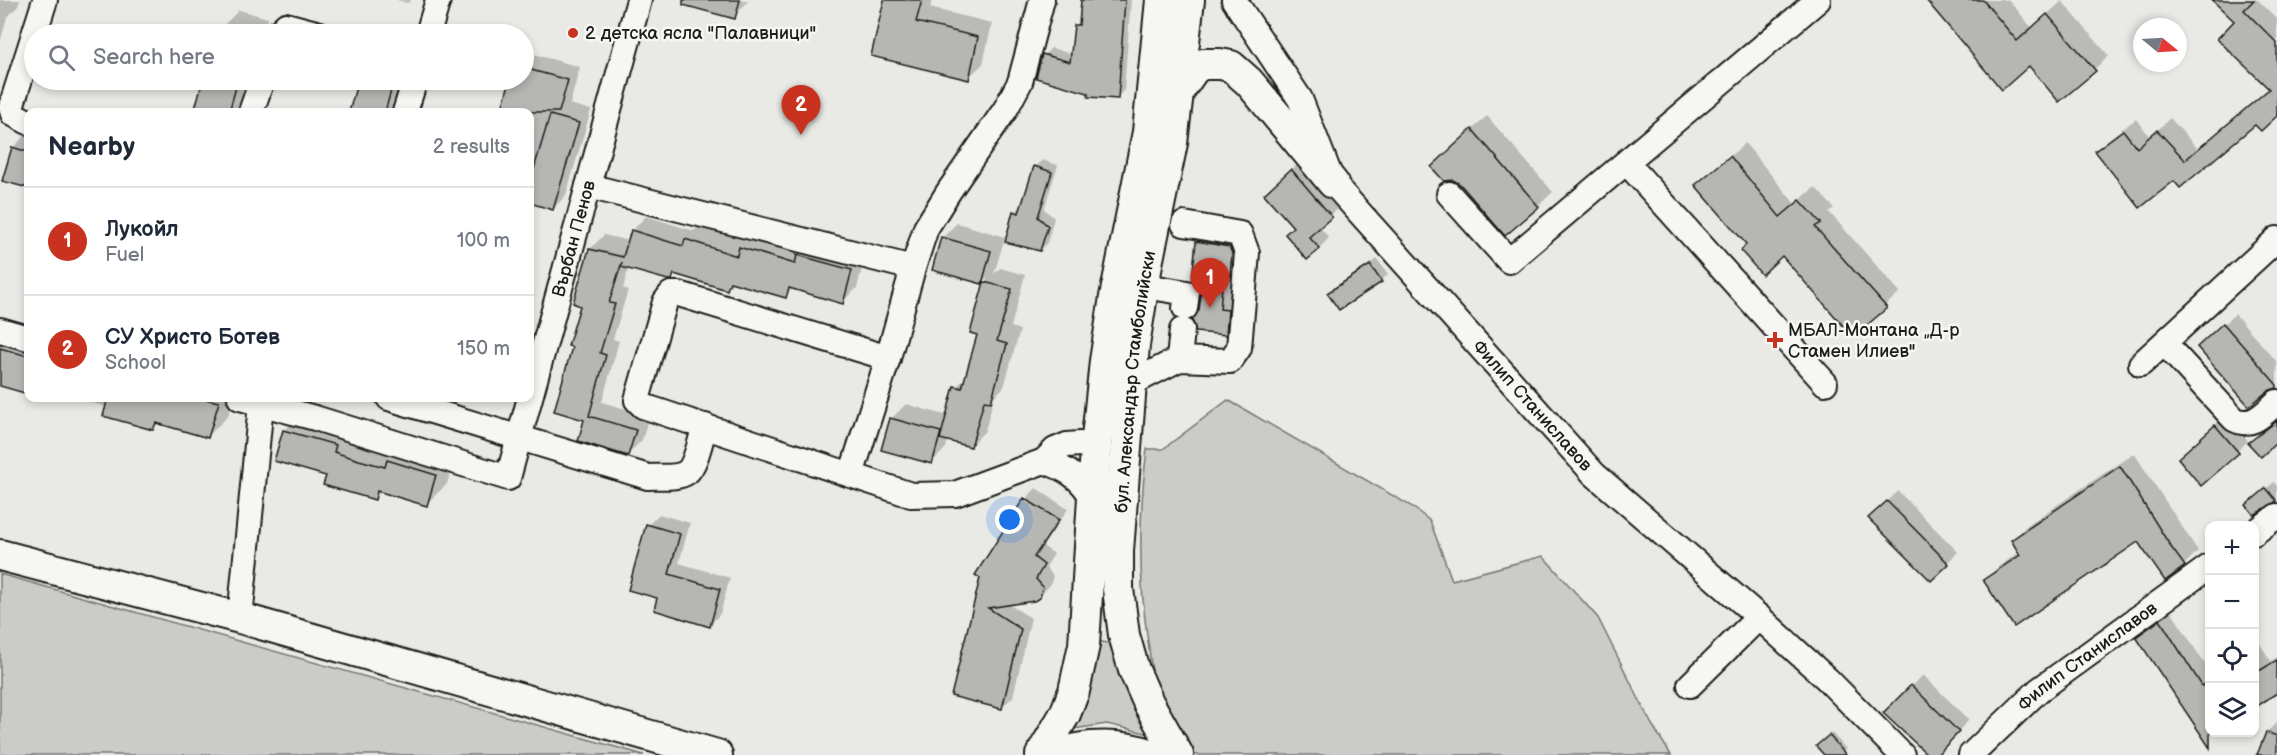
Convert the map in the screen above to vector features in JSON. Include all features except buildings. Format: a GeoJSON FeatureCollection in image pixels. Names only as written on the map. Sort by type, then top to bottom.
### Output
{"type":"FeatureCollection","features":[{"type":"Feature","properties":{"kind":"main road"},"geometry":{"type":"LineString","coordinates":[[1129,283],[1132,220],[1148,132],[1161,0]]}},
{"type":"Feature","properties":{"kind":"main road","name":"бул. Александър Стамболийски"},"geometry":{"type":"LineString","coordinates":[[1041,755],[1065,714],[1080,668],[1084,645],[1092,498],[1105,360],[1172,143],[1189,0]]}},
{"type":"Feature","properties":{"kind":"main road"},"geometry":{"type":"LineString","coordinates":[[1178,92],[1194,69],[1203,64],[1231,66],[1249,82],[1333,183]]}},
{"type":"Feature","properties":{"kind":"main road","name":"бул. Александър Стамболийски"},"geometry":{"type":"LineString","coordinates":[[1129,283],[1134,345],[1118,551],[1118,589],[1124,635],[1134,670],[1149,704],[1178,755]]}},
{"type":"Feature","properties":{"kind":"main road"},"geometry":{"type":"LineString","coordinates":[[1096,448],[1108,477],[1118,551]]}},
{"type":"Feature","properties":{"kind":"main road"},"geometry":{"type":"LineString","coordinates":[[0,555],[240,618],[717,755]]}},
{"type":"Feature","properties":{"kind":"main road"},"geometry":{"type":"LineString","coordinates":[[1056,755],[1084,747],[1102,746],[1128,748],[1154,755]]}},
{"type":"Feature","properties":{"kind":"street"},"geometry":{"type":"LineString","coordinates":[[37,24],[45,0]]}},
{"type":"Feature","properties":{"kind":"street"},"geometry":{"type":"LineString","coordinates":[[431,24],[438,0]]}},
{"type":"Feature","properties":{"kind":"street","name":"Върбан Пенов"},"geometry":{"type":"LineString","coordinates":[[534,382],[639,0]]}},
{"type":"Feature","properties":{"kind":"street"},"geometry":{"type":"LineString","coordinates":[[851,475],[926,228],[1005,110],[1020,82],[1042,0]]}},
{"type":"Feature","properties":{"kind":"street","name":"Филип Станиславов"},"geometry":{"type":"LineString","coordinates":[[1234,0],[1300,99],[1333,183],[1594,474],[1827,679],[1902,755]]}},
{"type":"Feature","properties":{"kind":"street"},"geometry":{"type":"LineString","coordinates":[[1449,194],[1509,261],[1818,0]]}},
{"type":"Feature","properties":{"kind":"street"},"geometry":{"type":"LineString","coordinates":[[24,66],[11,107],[13,114],[24,120]]}},
{"type":"Feature","properties":{"kind":"street"},"geometry":{"type":"LineString","coordinates":[[252,108],[259,90]]}},
{"type":"Feature","properties":{"kind":"street"},"geometry":{"type":"LineString","coordinates":[[406,108],[412,90]]}},
{"type":"Feature","properties":{"kind":"street"},"geometry":{"type":"LineString","coordinates":[[1627,163],[1825,383]]}},
{"type":"Feature","properties":{"kind":"street"},"geometry":{"type":"LineString","coordinates":[[588,186],[913,268]]}},
{"type":"Feature","properties":{"kind":"street"},"geometry":{"type":"LineString","coordinates":[[1130,384],[1179,359],[1230,361],[1239,348],[1247,253],[1240,234],[1184,224]]}},
{"type":"Feature","properties":{"kind":"street"},"geometry":{"type":"LineString","coordinates":[[2141,364],[2277,239]]}},
{"type":"Feature","properties":{"kind":"street"},"geometry":{"type":"LineString","coordinates":[[1129,283],[1186,293],[1179,359]]}},
{"type":"Feature","properties":{"kind":"street"},"geometry":{"type":"LineString","coordinates":[[888,358],[679,294],[671,294],[665,302],[637,402],[911,495],[955,494],[1044,461],[1055,450],[1066,444],[1080,444],[1096,448]]}},
{"type":"Feature","properties":{"kind":"street"},"geometry":{"type":"LineString","coordinates":[[0,330],[24,337]]}},
{"type":"Feature","properties":{"kind":"street"},"geometry":{"type":"LineString","coordinates":[[2165,344],[2234,419],[2241,423],[2248,424],[2259,418],[2277,402]]}},
{"type":"Feature","properties":{"kind":"street"},"geometry":{"type":"LineString","coordinates":[[240,618],[251,402]]}},
{"type":"Feature","properties":{"kind":"street"},"geometry":{"type":"LineString","coordinates":[[261,402],[318,408]]}},
{"type":"Feature","properties":{"kind":"street"},"geometry":{"type":"LineString","coordinates":[[402,402],[648,477],[677,476],[687,472],[693,463],[705,426]]}},
{"type":"Feature","properties":{"kind":"street","name":"Върбан Пенов"},"geometry":{"type":"LineString","coordinates":[[318,408],[508,478],[529,402]]}},
{"type":"Feature","properties":{"kind":"street"},"geometry":{"type":"LineString","coordinates":[[1044,461],[1057,465],[1076,477],[1084,484],[1092,498]]}},
{"type":"Feature","properties":{"kind":"street"},"geometry":{"type":"LineString","coordinates":[[2259,529],[2277,516]]}},
{"type":"Feature","properties":{"kind":"street","name":"Филип Станиславов"},"geometry":{"type":"LineString","coordinates":[[1971,755],[2039,690],[2205,570]]}},
{"type":"Feature","properties":{"kind":"street"},"geometry":{"type":"LineString","coordinates":[[1690,685],[1759,617]]}},
{"type":"Feature","properties":{"kind":"shaded area"},"geometry":{"type":"Polygon","coordinates":[[[1228,400],[1411,506],[1430,521],[1452,580],[1543,556],[1598,618],[1651,723],[1671,755],[1195,755],[1165,706],[1151,666],[1141,570],[1144,473],[1147,449],[1163,449],[1228,400]]]}},
{"type":"Feature","properties":{"kind":"shaded area"},"geometry":{"type":"Polygon","coordinates":[[[0,574],[644,755],[0,755],[0,574]]]}},
{"type":"Feature","properties":{"kind":"shaded area"},"geometry":{"type":"Polygon","coordinates":[[[1097,641],[1113,644],[1150,734],[1107,724],[1066,730],[1097,641]]]}},
{"type":"Feature","properties":{"kind":"place","name":"2 детска ясла \"Палавници\""},"geometry":{"type":"Point","coordinates":[573,33]}},
{"type":"Feature","properties":{"kind":"place","name":"СУ Христо Ботев"},"geometry":{"type":"Point","coordinates":[801,135]}},
{"type":"Feature","properties":{"kind":"place","name":"Лукойл"},"geometry":{"type":"Point","coordinates":[1210,308]}},
{"type":"Feature","properties":{"kind":"place","name":"МБАЛ-Монтана „Д-р Стамен Илиев\""},"geometry":{"type":"Point","coordinates":[1775,340]}}]}
